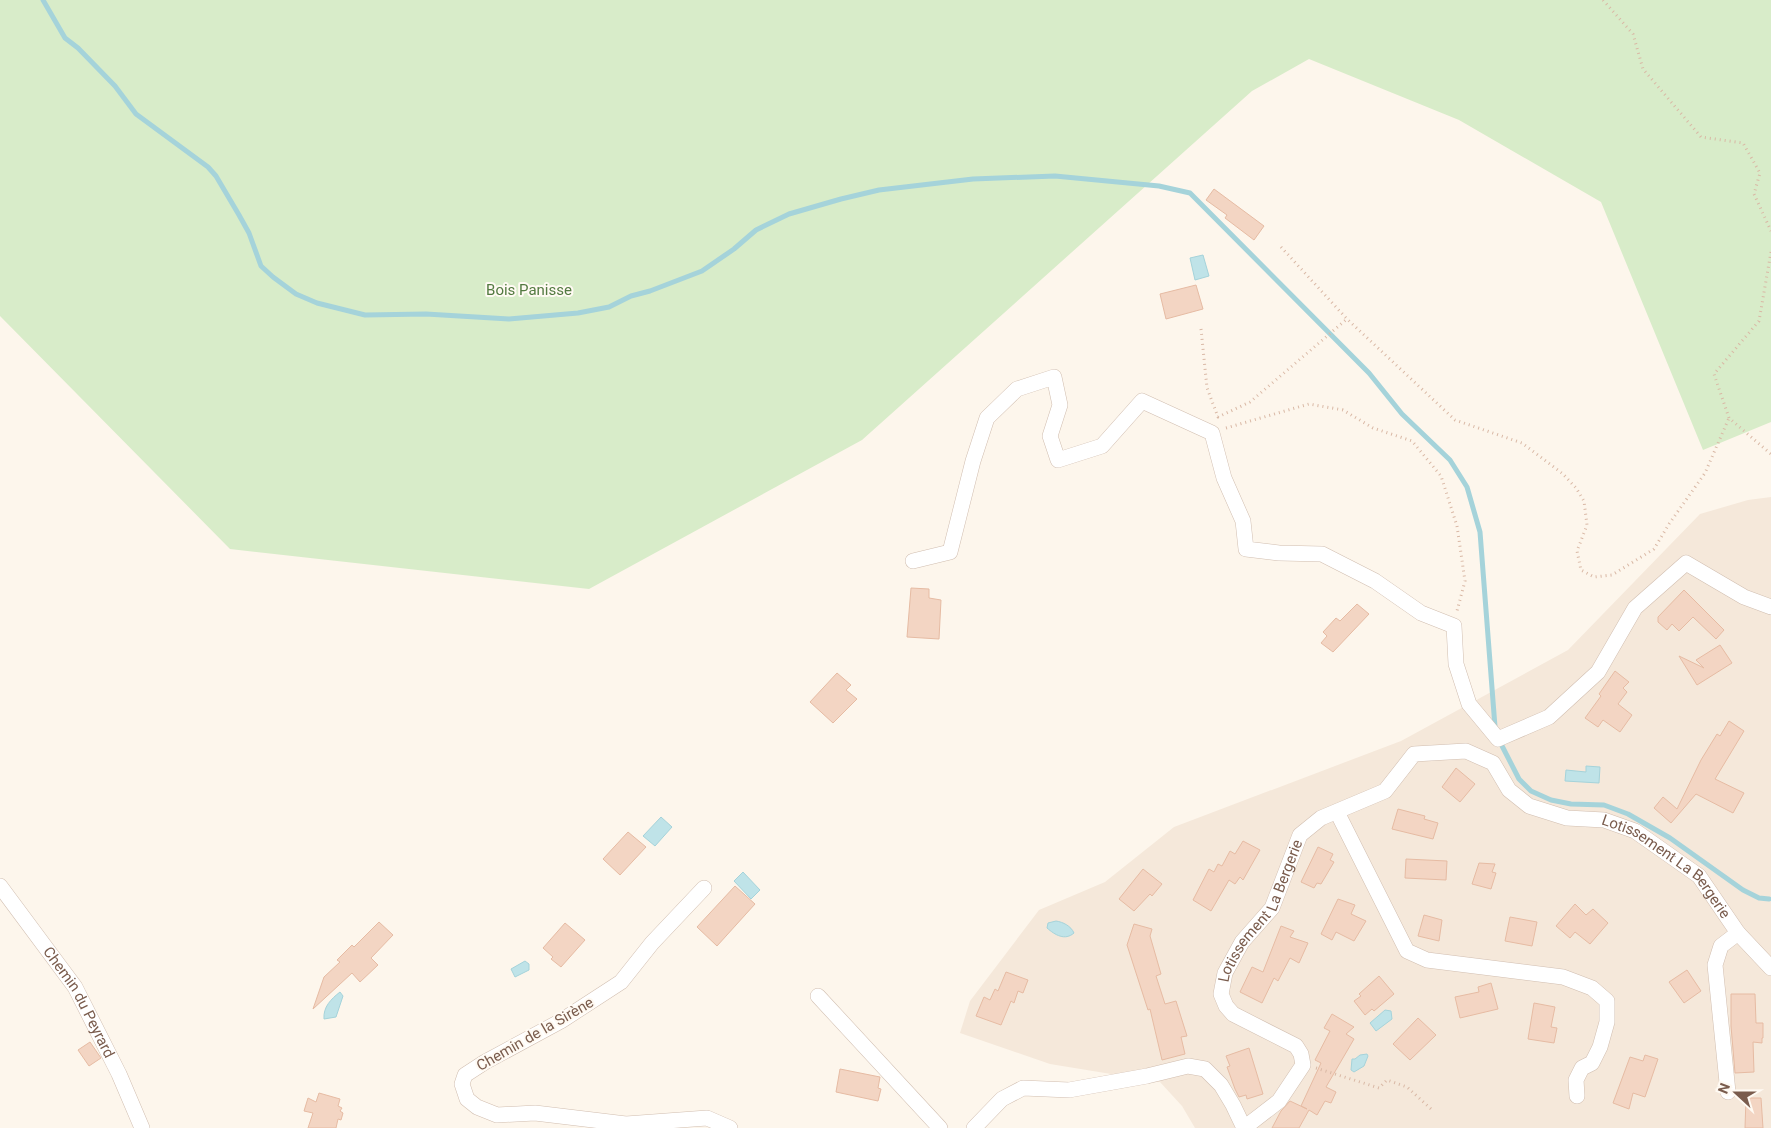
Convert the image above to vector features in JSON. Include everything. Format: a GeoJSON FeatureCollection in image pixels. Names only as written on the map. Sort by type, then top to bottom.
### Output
{"type":"FeatureCollection","features":[{"type":"Feature","properties":{"kind":"street"},"geometry":{"type":"LineString","coordinates":[[913,562],[950,552],[973,461],[987,418],[1017,389],[1054,377],[1060,405],[1050,436],[1058,460],[1102,446],[1142,401],[1212,433],[1224,478],[1243,521],[1246,549],[1279,553],[1322,554],[1375,581],[1421,613],[1454,626],[1456,664],[1469,704],[1498,739],[1549,717],[1598,672],[1635,608],[1686,563],[1744,597],[1771,607]]}},
{"type":"Feature","properties":{"kind":"street","name":"Lotissement La Bergerie"},"geometry":{"type":"LineString","coordinates":[[1303,1065],[1301,1054],[1296,1046],[1234,1014],[1226,1006],[1221,994],[1225,973],[1242,942],[1272,908],[1300,834],[1321,818],[1385,791],[1414,754],[1466,751],[1493,763],[1509,790],[1528,806],[1567,818],[1604,820],[1635,832],[1699,876],[1738,932],[1771,968]]}},
{"type":"Feature","properties":{"kind":"street"},"geometry":{"type":"LineString","coordinates":[[1337,812],[1407,951],[1427,960],[1563,976],[1592,988],[1607,1001],[1607,1022],[1600,1047],[1592,1062],[1582,1068],[1576,1080],[1577,1096]]}},
{"type":"Feature","properties":{"kind":"street","name":"Chemin du Peyrard"},"geometry":{"type":"LineString","coordinates":[[0,886],[75,987],[119,1074],[142,1128]]}},
{"type":"Feature","properties":{"kind":"street","name":"Chemin de la Sirène"},"geometry":{"type":"LineString","coordinates":[[704,888],[652,943],[621,982],[561,1021],[465,1075],[462,1084],[467,1099],[477,1107],[497,1115],[535,1113],[626,1124],[707,1118],[730,1128]]}},
{"type":"Feature","properties":{"kind":"street"},"geometry":{"type":"LineString","coordinates":[[1728,1092],[1714,965],[1721,946],[1738,932]]}},
{"type":"Feature","properties":{"kind":"street"},"geometry":{"type":"LineString","coordinates":[[818,996],[940,1128]]}},
{"type":"Feature","properties":{"kind":"street"},"geometry":{"type":"LineString","coordinates":[[974,1128],[1002,1099],[1023,1088],[1069,1090],[1147,1076],[1188,1066],[1205,1070],[1220,1085],[1233,1105],[1244,1128],[1278,1101],[1303,1065]]}},
{"type":"Feature","properties":{"kind":"path"},"geometry":{"type":"LineString","coordinates":[[1603,0],[1633,34],[1643,70],[1701,138],[1743,143],[1760,173],[1754,194],[1771,232]]}},
{"type":"Feature","properties":{"kind":"path"},"geometry":{"type":"LineString","coordinates":[[1281,247],[1347,319],[1455,420],[1522,443],[1563,474],[1584,500],[1587,525],[1577,551],[1580,570],[1594,577],[1612,575],[1654,549],[1705,473],[1729,418]]}},
{"type":"Feature","properties":{"kind":"path"},"geometry":{"type":"LineString","coordinates":[[1771,252],[1759,321],[1714,374],[1729,418],[1771,454]]}},
{"type":"Feature","properties":{"kind":"path"},"geometry":{"type":"LineString","coordinates":[[1201,329],[1207,388],[1218,417],[1250,402],[1347,319]]}},
{"type":"Feature","properties":{"kind":"path"},"geometry":{"type":"LineString","coordinates":[[1212,433],[1309,404],[1343,410],[1373,428],[1412,441],[1442,476],[1457,526],[1465,581],[1454,626]]}},
{"type":"Feature","properties":{"kind":"path"},"geometry":{"type":"LineString","coordinates":[[1303,1065],[1380,1088],[1387,1080],[1407,1087],[1431,1109]]}},
{"type":"Feature","properties":{"kind":"shaded area"},"geometry":{"type":"Polygon","coordinates":[[[1771,497],[1771,1128],[1195,1128],[1182,1106],[1160,1082],[1050,1064],[960,1033],[970,1001],[1039,910],[1105,882],[1174,827],[1401,741],[1568,650],[1700,514],[1748,500],[1771,497]]]}},
{"type":"Feature","properties":{"kind":"green space","name":"Bois Panisse"},"geometry":{"type":"Polygon","coordinates":[[[0,0],[1771,0],[1771,422],[1703,450],[1601,202],[1459,120],[1309,59],[1252,91],[862,440],[589,589],[230,549],[0,316],[0,0]]]}},
{"type":"Feature","properties":{"kind":"water"},"geometry":{"type":"Polygon","coordinates":[[[1203,255],[1209,276],[1195,280],[1190,258],[1203,255]]]}},
{"type":"Feature","properties":{"kind":"water"},"geometry":{"type":"Polygon","coordinates":[[[1586,766],[1600,767],[1599,783],[1565,781],[1566,770],[1586,772],[1586,766]]]}},
{"type":"Feature","properties":{"kind":"water"},"geometry":{"type":"Polygon","coordinates":[[[661,817],[672,827],[655,846],[643,836],[661,817]]]}},
{"type":"Feature","properties":{"kind":"water"},"geometry":{"type":"Polygon","coordinates":[[[743,872],[760,890],[751,899],[734,881],[743,872]]]}},
{"type":"Feature","properties":{"kind":"water"},"geometry":{"type":"Polygon","coordinates":[[[1056,921],[1071,928],[1074,933],[1064,937],[1057,935],[1047,928],[1048,923],[1056,921]]]}},
{"type":"Feature","properties":{"kind":"water"},"geometry":{"type":"Polygon","coordinates":[[[525,961],[529,964],[529,970],[515,977],[511,969],[525,961]]]}},
{"type":"Feature","properties":{"kind":"water"},"geometry":{"type":"Polygon","coordinates":[[[340,992],[343,996],[336,1017],[324,1019],[328,1004],[340,992]]]}},
{"type":"Feature","properties":{"kind":"water"},"geometry":{"type":"Polygon","coordinates":[[[1385,1010],[1391,1011],[1392,1019],[1376,1031],[1370,1023],[1385,1010]]]}},
{"type":"Feature","properties":{"kind":"water"},"geometry":{"type":"Polygon","coordinates":[[[1367,1054],[1364,1066],[1354,1072],[1351,1070],[1352,1059],[1367,1054]]]}},
{"type":"Feature","properties":{"kind":"building"},"geometry":{"type":"Polygon","coordinates":[[[1214,189],[1264,226],[1254,240],[1225,218],[1227,215],[1206,200],[1214,189]]]}},
{"type":"Feature","properties":{"kind":"building"},"geometry":{"type":"Polygon","coordinates":[[[1196,285],[1203,309],[1166,319],[1160,294],[1196,285]]]}},
{"type":"Feature","properties":{"kind":"building"},"geometry":{"type":"Polygon","coordinates":[[[911,588],[929,589],[929,598],[941,600],[939,639],[907,637],[911,588]]]}},
{"type":"Feature","properties":{"kind":"building"},"geometry":{"type":"Polygon","coordinates":[[[1684,590],[1724,630],[1716,639],[1693,617],[1679,631],[1672,624],[1667,630],[1658,622],[1658,617],[1684,590]]]}},
{"type":"Feature","properties":{"kind":"building"},"geometry":{"type":"Polygon","coordinates":[[[1357,604],[1369,614],[1333,652],[1321,643],[1327,636],[1323,632],[1336,618],[1340,621],[1357,604]]]}},
{"type":"Feature","properties":{"kind":"building"},"geometry":{"type":"Polygon","coordinates":[[[1720,645],[1732,663],[1697,685],[1679,656],[1704,668],[1696,660],[1720,645]]]}},
{"type":"Feature","properties":{"kind":"building"},"geometry":{"type":"Polygon","coordinates":[[[1615,671],[1629,682],[1623,688],[1627,692],[1618,704],[1632,715],[1620,732],[1603,720],[1598,727],[1585,718],[1601,696],[1599,694],[1615,671]]]}},
{"type":"Feature","properties":{"kind":"building"},"geometry":{"type":"Polygon","coordinates":[[[837,673],[851,685],[846,690],[857,699],[833,723],[810,702],[837,673]]]}},
{"type":"Feature","properties":{"kind":"building"},"geometry":{"type":"Polygon","coordinates":[[[1729,721],[1744,731],[1715,779],[1744,793],[1733,813],[1696,794],[1671,823],[1654,808],[1663,797],[1677,809],[1701,760],[1717,734],[1720,736],[1729,721]]]}},
{"type":"Feature","properties":{"kind":"building"},"geometry":{"type":"Polygon","coordinates":[[[1456,768],[1475,784],[1460,802],[1442,787],[1456,768]]]}},
{"type":"Feature","properties":{"kind":"building"},"geometry":{"type":"Polygon","coordinates":[[[1398,809],[1425,816],[1424,819],[1438,823],[1433,839],[1392,829],[1398,809]]]}},
{"type":"Feature","properties":{"kind":"building"},"geometry":{"type":"Polygon","coordinates":[[[628,832],[646,847],[620,875],[603,859],[628,832]]]}},
{"type":"Feature","properties":{"kind":"building"},"geometry":{"type":"Polygon","coordinates":[[[1243,841],[1260,850],[1243,880],[1240,877],[1235,884],[1229,880],[1211,911],[1193,900],[1209,869],[1214,872],[1218,864],[1222,866],[1230,851],[1235,854],[1243,841]]]}},
{"type":"Feature","properties":{"kind":"building"},"geometry":{"type":"Polygon","coordinates":[[[1318,847],[1333,854],[1330,860],[1334,862],[1321,884],[1317,883],[1314,888],[1301,882],[1318,847]]]}},
{"type":"Feature","properties":{"kind":"building"},"geometry":{"type":"Polygon","coordinates":[[[1406,859],[1447,861],[1446,880],[1405,878],[1406,859]]]}},
{"type":"Feature","properties":{"kind":"building"},"geometry":{"type":"Polygon","coordinates":[[[1479,863],[1495,864],[1492,872],[1496,873],[1491,889],[1472,884],[1479,863]]]}},
{"type":"Feature","properties":{"kind":"building"},"geometry":{"type":"Polygon","coordinates":[[[1143,869],[1162,884],[1152,896],[1150,894],[1134,911],[1119,899],[1143,869]]]}},
{"type":"Feature","properties":{"kind":"building"},"geometry":{"type":"Polygon","coordinates":[[[735,886],[755,904],[717,946],[697,927],[735,886]]]}},
{"type":"Feature","properties":{"kind":"building"},"geometry":{"type":"Polygon","coordinates":[[[1338,899],[1355,905],[1351,914],[1366,921],[1354,941],[1336,932],[1332,940],[1321,934],[1338,899]]]}},
{"type":"Feature","properties":{"kind":"building"},"geometry":{"type":"Polygon","coordinates":[[[1575,904],[1586,915],[1593,909],[1608,923],[1590,944],[1575,932],[1570,938],[1556,926],[1575,904]]]}},
{"type":"Feature","properties":{"kind":"building"},"geometry":{"type":"Polygon","coordinates":[[[1424,915],[1442,920],[1439,941],[1418,936],[1424,915]]]}},
{"type":"Feature","properties":{"kind":"building"},"geometry":{"type":"Polygon","coordinates":[[[1510,917],[1537,922],[1532,946],[1505,941],[1510,917]]]}},
{"type":"Feature","properties":{"kind":"building"},"geometry":{"type":"Polygon","coordinates":[[[379,922],[393,935],[371,958],[378,965],[360,982],[352,973],[313,1009],[324,977],[340,962],[337,960],[352,945],[354,947],[379,922]]]}},
{"type":"Feature","properties":{"kind":"building"},"geometry":{"type":"Polygon","coordinates":[[[565,923],[585,940],[561,967],[551,959],[553,957],[543,948],[565,923]]]}},
{"type":"Feature","properties":{"kind":"building"},"geometry":{"type":"Polygon","coordinates":[[[1134,924],[1152,929],[1150,936],[1161,974],[1156,976],[1165,1004],[1176,1001],[1187,1036],[1181,1037],[1185,1054],[1162,1060],[1150,1009],[1148,1010],[1127,945],[1134,924]]]}},
{"type":"Feature","properties":{"kind":"building"},"geometry":{"type":"Polygon","coordinates":[[[1281,926],[1294,931],[1290,937],[1308,943],[1299,963],[1290,958],[1278,981],[1274,978],[1262,1003],[1240,992],[1252,967],[1263,972],[1281,926]]]}},
{"type":"Feature","properties":{"kind":"building"},"geometry":{"type":"Polygon","coordinates":[[[1687,970],[1701,991],[1684,1003],[1669,982],[1687,970]]]}},
{"type":"Feature","properties":{"kind":"building"},"geometry":{"type":"Polygon","coordinates":[[[1006,972],[1028,980],[1023,993],[1018,991],[1014,1003],[1011,1001],[1001,1025],[976,1016],[984,997],[990,1000],[995,989],[998,991],[1006,972]]]}},
{"type":"Feature","properties":{"kind":"building"},"geometry":{"type":"Polygon","coordinates":[[[1379,976],[1394,994],[1374,1011],[1372,1009],[1365,1015],[1354,1001],[1379,976]]]}},
{"type":"Feature","properties":{"kind":"building"},"geometry":{"type":"Polygon","coordinates":[[[1491,983],[1498,1009],[1460,1018],[1455,997],[1479,992],[1478,987],[1491,983]]]}},
{"type":"Feature","properties":{"kind":"building"},"geometry":{"type":"Polygon","coordinates":[[[1731,994],[1755,994],[1756,1023],[1763,1023],[1763,1038],[1762,1043],[1753,1042],[1754,1072],[1735,1073],[1731,1026],[1731,994]]]}},
{"type":"Feature","properties":{"kind":"building"},"geometry":{"type":"Polygon","coordinates":[[[1534,1003],[1555,1007],[1551,1027],[1557,1028],[1554,1043],[1528,1039],[1534,1003]]]}},
{"type":"Feature","properties":{"kind":"building"},"geometry":{"type":"Polygon","coordinates":[[[1332,1014],[1354,1027],[1346,1034],[1354,1039],[1326,1087],[1336,1092],[1331,1103],[1325,1101],[1317,1115],[1309,1110],[1299,1128],[1272,1128],[1281,1111],[1290,1101],[1307,1109],[1301,1106],[1321,1063],[1315,1060],[1330,1031],[1324,1028],[1332,1014]]]}},
{"type":"Feature","properties":{"kind":"building"},"geometry":{"type":"Polygon","coordinates":[[[1418,1018],[1436,1035],[1410,1060],[1393,1044],[1418,1018]]]}},
{"type":"Feature","properties":{"kind":"building"},"geometry":{"type":"Polygon","coordinates":[[[90,1042],[101,1058],[89,1066],[78,1050],[90,1042]]]}},
{"type":"Feature","properties":{"kind":"building"},"geometry":{"type":"Polygon","coordinates":[[[1249,1048],[1263,1094],[1247,1099],[1246,1095],[1239,1097],[1235,1089],[1227,1067],[1230,1066],[1226,1056],[1249,1048]]]}},
{"type":"Feature","properties":{"kind":"building"},"geometry":{"type":"Polygon","coordinates":[[[1645,1055],[1658,1059],[1645,1097],[1633,1093],[1629,1109],[1613,1103],[1630,1057],[1643,1061],[1645,1055]]]}},
{"type":"Feature","properties":{"kind":"building"},"geometry":{"type":"Polygon","coordinates":[[[840,1069],[880,1077],[878,1088],[881,1089],[878,1101],[836,1092],[840,1069]]]}},
{"type":"Feature","properties":{"kind":"building"},"geometry":{"type":"Polygon","coordinates":[[[319,1093],[340,1099],[338,1106],[342,1108],[340,1111],[343,1113],[341,1120],[338,1119],[336,1128],[308,1128],[313,1113],[304,1111],[308,1098],[316,1102],[319,1093]]]}},
{"type":"Feature","properties":{"kind":"building"},"geometry":{"type":"Polygon","coordinates":[[[1746,1098],[1761,1098],[1763,1128],[1745,1128],[1746,1098]]]}},
{"type":"Feature","properties":{"kind":"waterway"},"geometry":{"type":"LineString","coordinates":[[43,0],[65,38],[78,48],[115,86],[136,114],[208,167],[216,176],[249,233],[261,266],[296,294],[317,303],[365,315],[426,314],[509,319],[578,313],[609,307],[631,296],[650,291],[702,271],[734,249],[756,230],[789,214],[879,190],[973,179],[1055,176],[1159,186],[1190,193],[1369,373],[1402,414],[1450,460],[1467,487],[1480,532],[1495,727]]}},
{"type":"Feature","properties":{"kind":"waterway"},"geometry":{"type":"LineString","coordinates":[[1499,740],[1519,779],[1531,791],[1551,800],[1571,804],[1604,805],[1628,814],[1670,838],[1743,890],[1759,898],[1769,899]]}}]}
